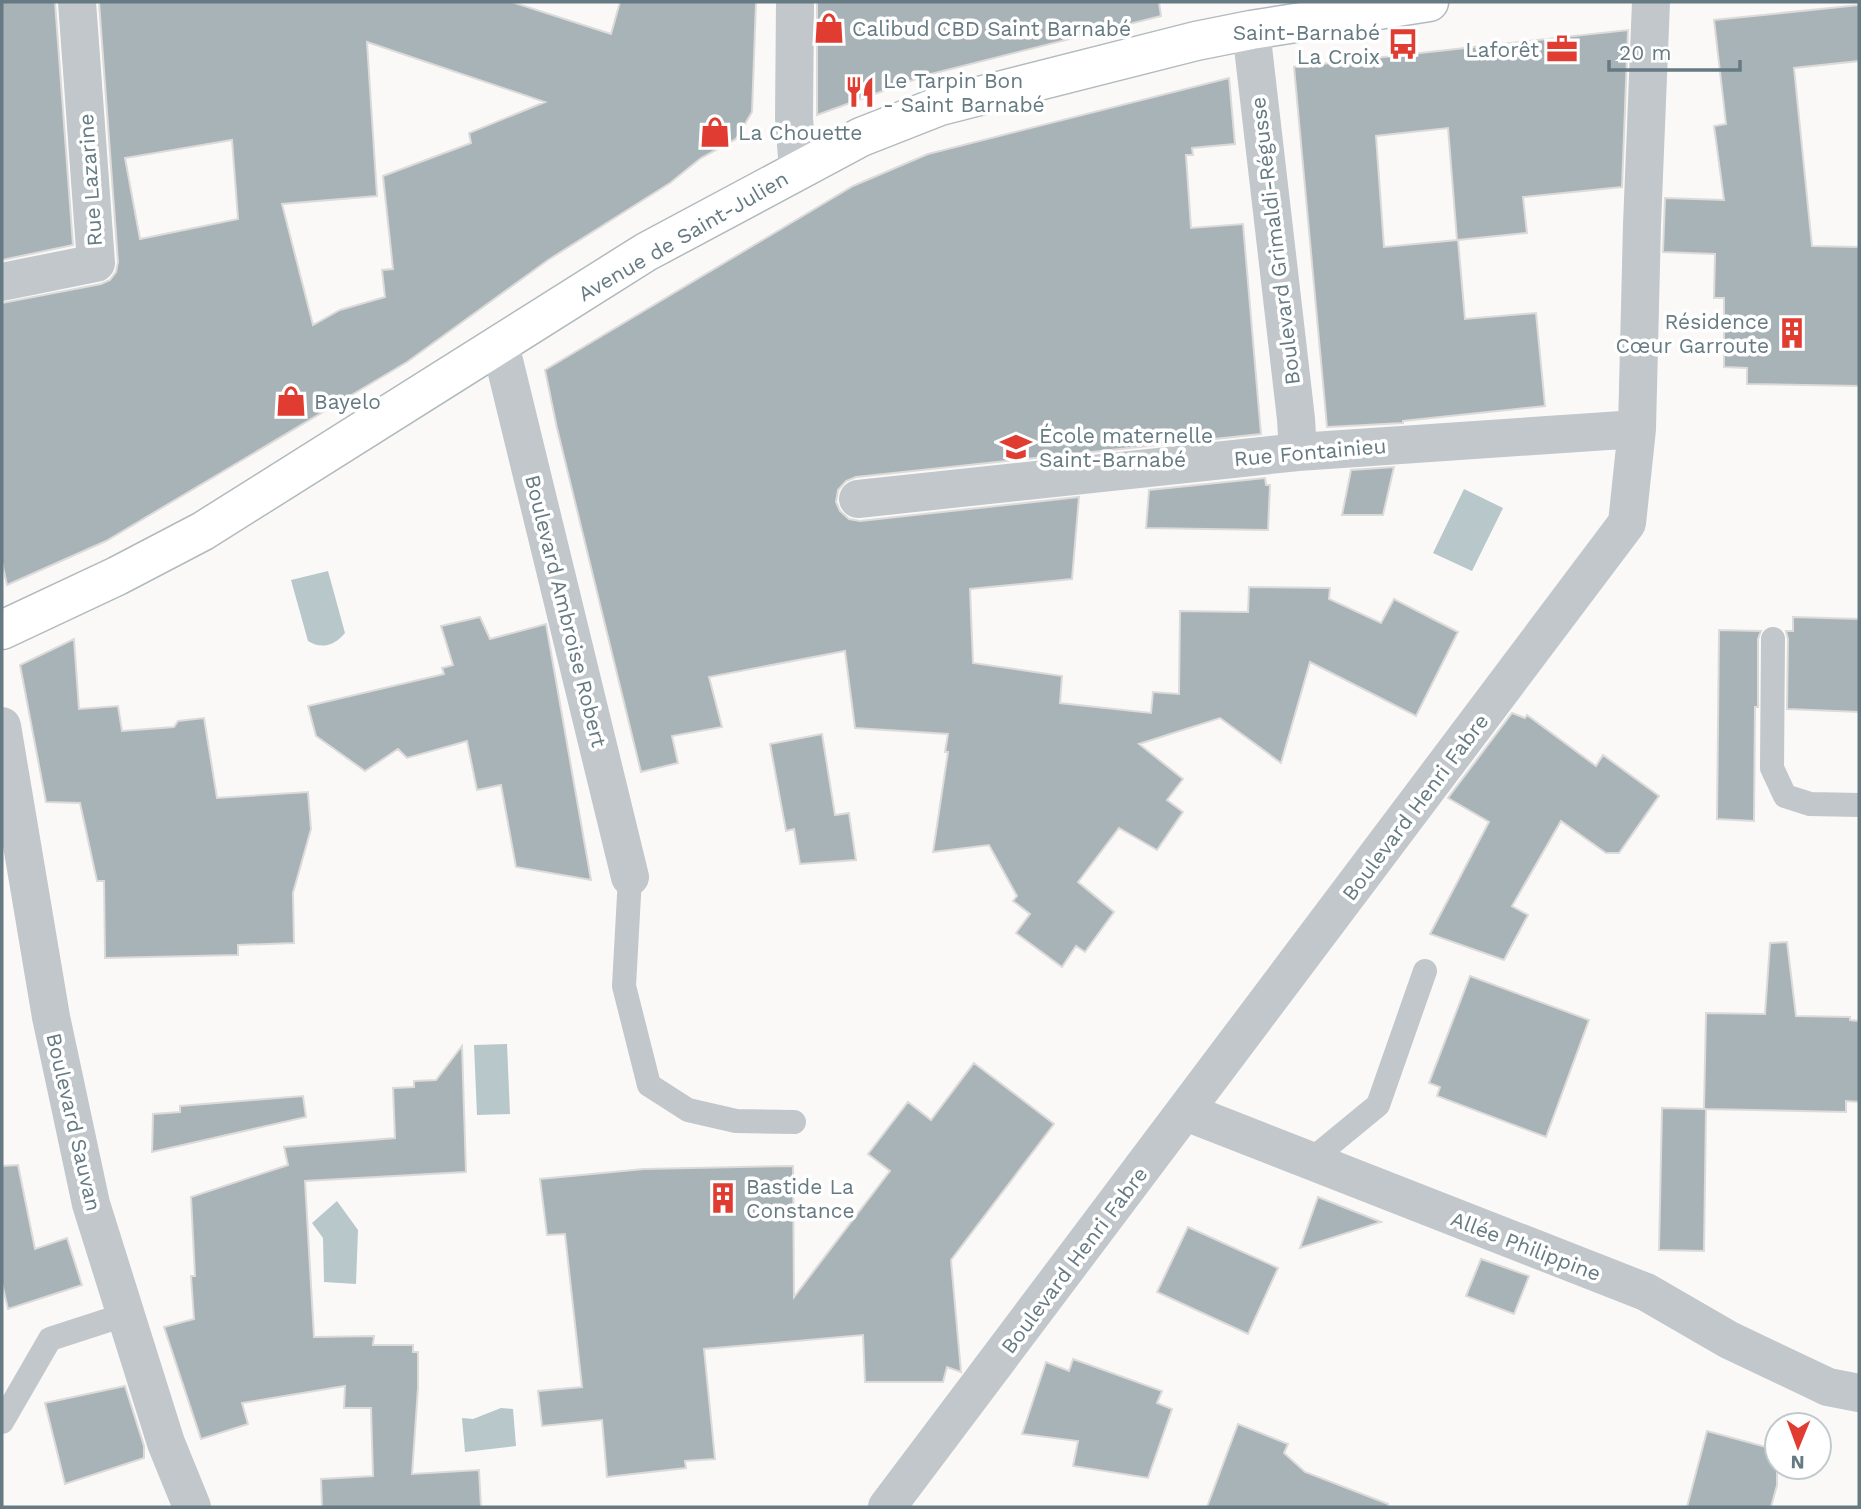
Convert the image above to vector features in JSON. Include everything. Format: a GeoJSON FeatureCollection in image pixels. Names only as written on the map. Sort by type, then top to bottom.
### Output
{"type":"FeatureCollection","features":[{"type":"Feature","properties":{"kind":"main road","name":"Avenue de Saint-Julien"},"geometry":{"type":"LineString","coordinates":[[2,630],[117,576],[203,531],[646,252],[861,137],[940,106],[1196,41],[1429,2]]}},
{"type":"Feature","properties":{"kind":"street","name":"Rue Lazarine"},"geometry":{"type":"LineString","coordinates":[[2,282],[96,262],[77,2]]}},
{"type":"Feature","properties":{"kind":"street"},"geometry":{"type":"LineString","coordinates":[[795,2],[794,118],[797,170]]}},
{"type":"Feature","properties":{"kind":"street","name":"Boulevard Henri Fabre"},"geometry":{"type":"LineString","coordinates":[[887,1507],[1627,523],[1637,429],[1651,2]]}},
{"type":"Feature","properties":{"kind":"street","name":"Boulevard Grimaldi-Régusse"},"geometry":{"type":"LineString","coordinates":[[1251,30],[1298,452]]}},
{"type":"Feature","properties":{"kind":"street","name":"Boulevard Ambroise Robert"},"geometry":{"type":"LineString","coordinates":[[500,344],[630,877]]}},
{"type":"Feature","properties":{"kind":"street","name":"Rue Fontainieu"},"geometry":{"type":"LineString","coordinates":[[859,499],[1298,452],[1637,429]]}},
{"type":"Feature","properties":{"kind":"street","name":"Boulevard Sauvan"},"geometry":{"type":"LineString","coordinates":[[2,726],[53,1030],[91,1205],[166,1443],[192,1507]]}},
{"type":"Feature","properties":{"kind":"street","name":"Allée Philippine"},"geometry":{"type":"LineString","coordinates":[[1186,1112],[1646,1292],[1729,1340],[1828,1388],[1859,1393]]}},
{"type":"Feature","properties":{"kind":"lane"},"geometry":{"type":"LineString","coordinates":[[1773,639],[1772,768],[1785,796],[1810,804],[1859,805]]}},
{"type":"Feature","properties":{"kind":"lane"},"geometry":{"type":"LineString","coordinates":[[630,877],[624,986],[649,1085],[688,1110],[736,1121],[794,1122]]}},
{"type":"Feature","properties":{"kind":"lane"},"geometry":{"type":"LineString","coordinates":[[1310,1161],[1378,1105],[1424,971]]}},
{"type":"Feature","properties":{"kind":"lane"},"geometry":{"type":"LineString","coordinates":[[2,1422],[50,1339],[124,1315]]}},
{"type":"Feature","properties":{"kind":"shaded area"},"geometry":{"type":"Polygon","coordinates":[[[1464,489],[1503,508],[1472,571],[1433,553],[1464,489]]]}},
{"type":"Feature","properties":{"kind":"shaded area"},"geometry":{"type":"Polygon","coordinates":[[[328,571],[345,633],[337,641],[323,646],[308,641],[291,580],[328,571]]]}},
{"type":"Feature","properties":{"kind":"shaded area"},"geometry":{"type":"Polygon","coordinates":[[[507,1044],[510,1114],[477,1115],[474,1045],[507,1044]]]}},
{"type":"Feature","properties":{"kind":"shaded area"},"geometry":{"type":"Polygon","coordinates":[[[337,1201],[358,1230],[356,1284],[324,1282],[323,1238],[312,1223],[337,1201]]]}},
{"type":"Feature","properties":{"kind":"shaded area"},"geometry":{"type":"Polygon","coordinates":[[[501,1408],[513,1409],[516,1446],[465,1452],[462,1418],[473,1419],[501,1408]]]}},
{"type":"Feature","properties":{"kind":"building"},"geometry":{"type":"Polygon","coordinates":[[[2,2],[55,2],[73,245],[2,260],[2,2]]]}},
{"type":"Feature","properties":{"kind":"building"},"geometry":{"type":"Polygon","coordinates":[[[99,2],[512,2],[611,34],[620,2],[756,2],[752,112],[736,139],[701,158],[670,183],[548,260],[407,362],[106,541],[7,585],[2,562],[2,303],[101,284],[110,280],[116,272],[118,262],[99,2]],[[367,42],[377,196],[282,204],[313,325],[340,310],[385,297],[382,270],[393,269],[383,176],[471,143],[469,133],[545,102],[367,42]],[[232,140],[125,158],[140,239],[238,219],[232,140]]]}},
{"type":"Feature","properties":{"kind":"building"},"geometry":{"type":"Polygon","coordinates":[[[817,2],[1159,2],[1161,16],[927,75],[817,115],[817,2]]]}},
{"type":"Feature","properties":{"kind":"building"},"geometry":{"type":"Polygon","coordinates":[[[1859,5],[1859,61],[1794,68],[1812,246],[1859,247],[1859,386],[1747,384],[1747,368],[1724,367],[1724,298],[1714,298],[1715,254],[1663,252],[1665,198],[1724,200],[1714,126],[1726,124],[1714,20],[1859,5]]]}},
{"type":"Feature","properties":{"kind":"building"},"geometry":{"type":"Polygon","coordinates":[[[1628,30],[1622,187],[1523,197],[1527,233],[1458,240],[1465,319],[1536,313],[1545,406],[1403,423],[1327,427],[1294,67],[1628,30]],[[1448,128],[1376,136],[1384,247],[1457,240],[1448,128]]]}},
{"type":"Feature","properties":{"kind":"building"},"geometry":{"type":"Polygon","coordinates":[[[1229,78],[1235,144],[1192,148],[1193,155],[1186,155],[1191,228],[1243,224],[1261,434],[856,477],[846,481],[838,490],[836,502],[840,511],[849,519],[860,521],[1079,497],[1072,579],[970,589],[973,663],[1062,676],[1060,703],[1151,713],[1153,692],[1179,694],[1180,611],[1248,612],[1249,587],[1330,588],[1329,599],[1381,623],[1394,599],[1458,632],[1416,716],[1310,662],[1281,763],[1220,718],[1139,744],[1183,779],[1167,800],[1183,812],[1157,850],[1119,828],[1078,882],[1114,912],[1085,952],[1076,946],[1062,967],[1016,933],[1030,914],[1013,901],[1017,896],[989,845],[933,852],[948,752],[945,752],[948,734],[855,728],[845,651],[709,677],[722,727],[672,736],[678,763],[641,772],[545,370],[853,186],[928,154],[1229,78]]]}},
{"type":"Feature","properties":{"kind":"building"},"geometry":{"type":"Polygon","coordinates":[[[1394,467],[1383,515],[1342,515],[1351,470],[1394,467]]]}},
{"type":"Feature","properties":{"kind":"building"},"geometry":{"type":"Polygon","coordinates":[[[1265,478],[1266,485],[1270,485],[1268,530],[1146,528],[1149,490],[1265,478]]]}},
{"type":"Feature","properties":{"kind":"building"},"geometry":{"type":"Polygon","coordinates":[[[480,617],[490,639],[546,624],[591,880],[516,867],[501,785],[477,790],[467,741],[407,758],[398,749],[365,771],[316,736],[308,706],[444,674],[442,668],[453,665],[441,626],[480,617]]]}},
{"type":"Feature","properties":{"kind":"building"},"geometry":{"type":"Polygon","coordinates":[[[1793,617],[1859,619],[1859,712],[1787,709],[1786,631],[1793,631],[1793,617]]]}},
{"type":"Feature","properties":{"kind":"building"},"geometry":{"type":"Polygon","coordinates":[[[1719,630],[1761,631],[1758,639],[1758,707],[1755,707],[1754,821],[1717,819],[1719,630]]]}},
{"type":"Feature","properties":{"kind":"building"},"geometry":{"type":"Polygon","coordinates":[[[74,639],[79,709],[118,706],[122,731],[174,727],[178,721],[204,718],[217,798],[308,792],[311,829],[293,893],[294,943],[238,945],[238,955],[105,958],[104,881],[97,881],[80,803],[46,802],[20,665],[74,639]]]}},
{"type":"Feature","properties":{"kind":"building"},"geometry":{"type":"Polygon","coordinates":[[[1512,713],[1525,718],[1527,715],[1596,766],[1603,755],[1659,796],[1619,853],[1606,853],[1561,821],[1512,906],[1528,915],[1504,960],[1430,934],[1489,822],[1448,798],[1512,713]]]}},
{"type":"Feature","properties":{"kind":"building"},"geometry":{"type":"Polygon","coordinates":[[[822,734],[835,815],[849,813],[856,860],[800,864],[794,829],[786,831],[770,744],[822,734]]]}},
{"type":"Feature","properties":{"kind":"building"},"geometry":{"type":"Polygon","coordinates":[[[1787,942],[1796,1016],[1850,1017],[1850,1020],[1859,1021],[1859,1102],[1846,1101],[1846,1112],[1704,1109],[1706,1013],[1765,1014],[1770,943],[1787,942]]]}},
{"type":"Feature","properties":{"kind":"building"},"geometry":{"type":"Polygon","coordinates":[[[1470,976],[1589,1020],[1546,1137],[1437,1096],[1440,1087],[1429,1083],[1470,976]]]}},
{"type":"Feature","properties":{"kind":"building"},"geometry":{"type":"Polygon","coordinates":[[[462,1046],[466,1172],[305,1181],[314,1337],[374,1336],[373,1345],[413,1345],[413,1352],[418,1352],[418,1388],[412,1474],[479,1470],[481,1507],[322,1507],[321,1479],[373,1476],[371,1408],[344,1408],[345,1386],[242,1403],[248,1424],[201,1439],[164,1327],[194,1319],[191,1197],[288,1165],[284,1147],[395,1138],[393,1088],[414,1087],[414,1081],[436,1080],[462,1046]]]}},
{"type":"Feature","properties":{"kind":"building"},"geometry":{"type":"Polygon","coordinates":[[[974,1063],[1054,1124],[951,1260],[961,1372],[947,1367],[943,1382],[865,1382],[863,1335],[704,1349],[715,1459],[685,1461],[686,1468],[607,1477],[602,1420],[542,1426],[538,1391],[582,1387],[565,1234],[547,1235],[540,1179],[644,1169],[793,1166],[794,1297],[890,1171],[868,1154],[908,1102],[931,1120],[974,1063]]]}},
{"type":"Feature","properties":{"kind":"building"},"geometry":{"type":"Polygon","coordinates":[[[303,1096],[306,1117],[152,1152],[153,1114],[180,1112],[180,1106],[303,1096]]]}},
{"type":"Feature","properties":{"kind":"building"},"geometry":{"type":"Polygon","coordinates":[[[1662,1108],[1706,1109],[1704,1251],[1659,1250],[1662,1108]]]}},
{"type":"Feature","properties":{"kind":"building"},"geometry":{"type":"Polygon","coordinates":[[[18,1165],[35,1249],[67,1238],[82,1285],[8,1309],[2,1283],[2,1166],[18,1165]]]}},
{"type":"Feature","properties":{"kind":"building"},"geometry":{"type":"Polygon","coordinates":[[[1318,1197],[1381,1222],[1300,1248],[1318,1197]]]}},
{"type":"Feature","properties":{"kind":"building"},"geometry":{"type":"Polygon","coordinates":[[[1188,1227],[1278,1268],[1248,1334],[1157,1292],[1188,1227]]]}},
{"type":"Feature","properties":{"kind":"building"},"geometry":{"type":"Polygon","coordinates":[[[1481,1259],[1529,1276],[1514,1314],[1466,1296],[1481,1259]]]}},
{"type":"Feature","properties":{"kind":"building"},"geometry":{"type":"Polygon","coordinates":[[[1073,1359],[1162,1391],[1157,1403],[1172,1409],[1148,1478],[1073,1466],[1078,1441],[1022,1434],[1046,1362],[1069,1371],[1073,1359]]]}},
{"type":"Feature","properties":{"kind":"building"},"geometry":{"type":"Polygon","coordinates":[[[125,1386],[144,1446],[144,1458],[65,1484],[45,1403],[125,1386]]]}},
{"type":"Feature","properties":{"kind":"building"},"geometry":{"type":"Polygon","coordinates":[[[1238,1424],[1288,1444],[1284,1453],[1305,1472],[1388,1504],[1388,1507],[1207,1507],[1238,1424]]]}},
{"type":"Feature","properties":{"kind":"building"},"geometry":{"type":"Polygon","coordinates":[[[1707,1431],[1763,1446],[1763,1481],[1777,1481],[1771,1507],[1687,1507],[1707,1431]]]}},
{"type":"Feature","properties":{"kind":"place","name":"Calibud CBD Saint Barnabé"},"geometry":{"type":"Point","coordinates":[829,28]}},
{"type":"Feature","properties":{"kind":"place","name":"Saint-Barnabé La Croix"},"geometry":{"type":"Point","coordinates":[1403,44]}},
{"type":"Feature","properties":{"kind":"place","name":"Laforêt"},"geometry":{"type":"Point","coordinates":[1562,49]}},
{"type":"Feature","properties":{"kind":"place","name":"Le Tarpin Bon - Saint Barnabé"},"geometry":{"type":"Point","coordinates":[860,92]}},
{"type":"Feature","properties":{"kind":"place","name":"La Chouette"},"geometry":{"type":"Point","coordinates":[715,132]}},
{"type":"Feature","properties":{"kind":"place","name":"Résidence Cœur Garroute"},"geometry":{"type":"Point","coordinates":[1792,333]}},
{"type":"Feature","properties":{"kind":"place","name":"Bayelo"},"geometry":{"type":"Point","coordinates":[291,401]}},
{"type":"Feature","properties":{"kind":"place","name":"École maternelle Saint-Barnabé"},"geometry":{"type":"Point","coordinates":[1016,447]}},
{"type":"Feature","properties":{"kind":"place","name":"Bastide La Constance"},"geometry":{"type":"Point","coordinates":[723,1198]}}]}
